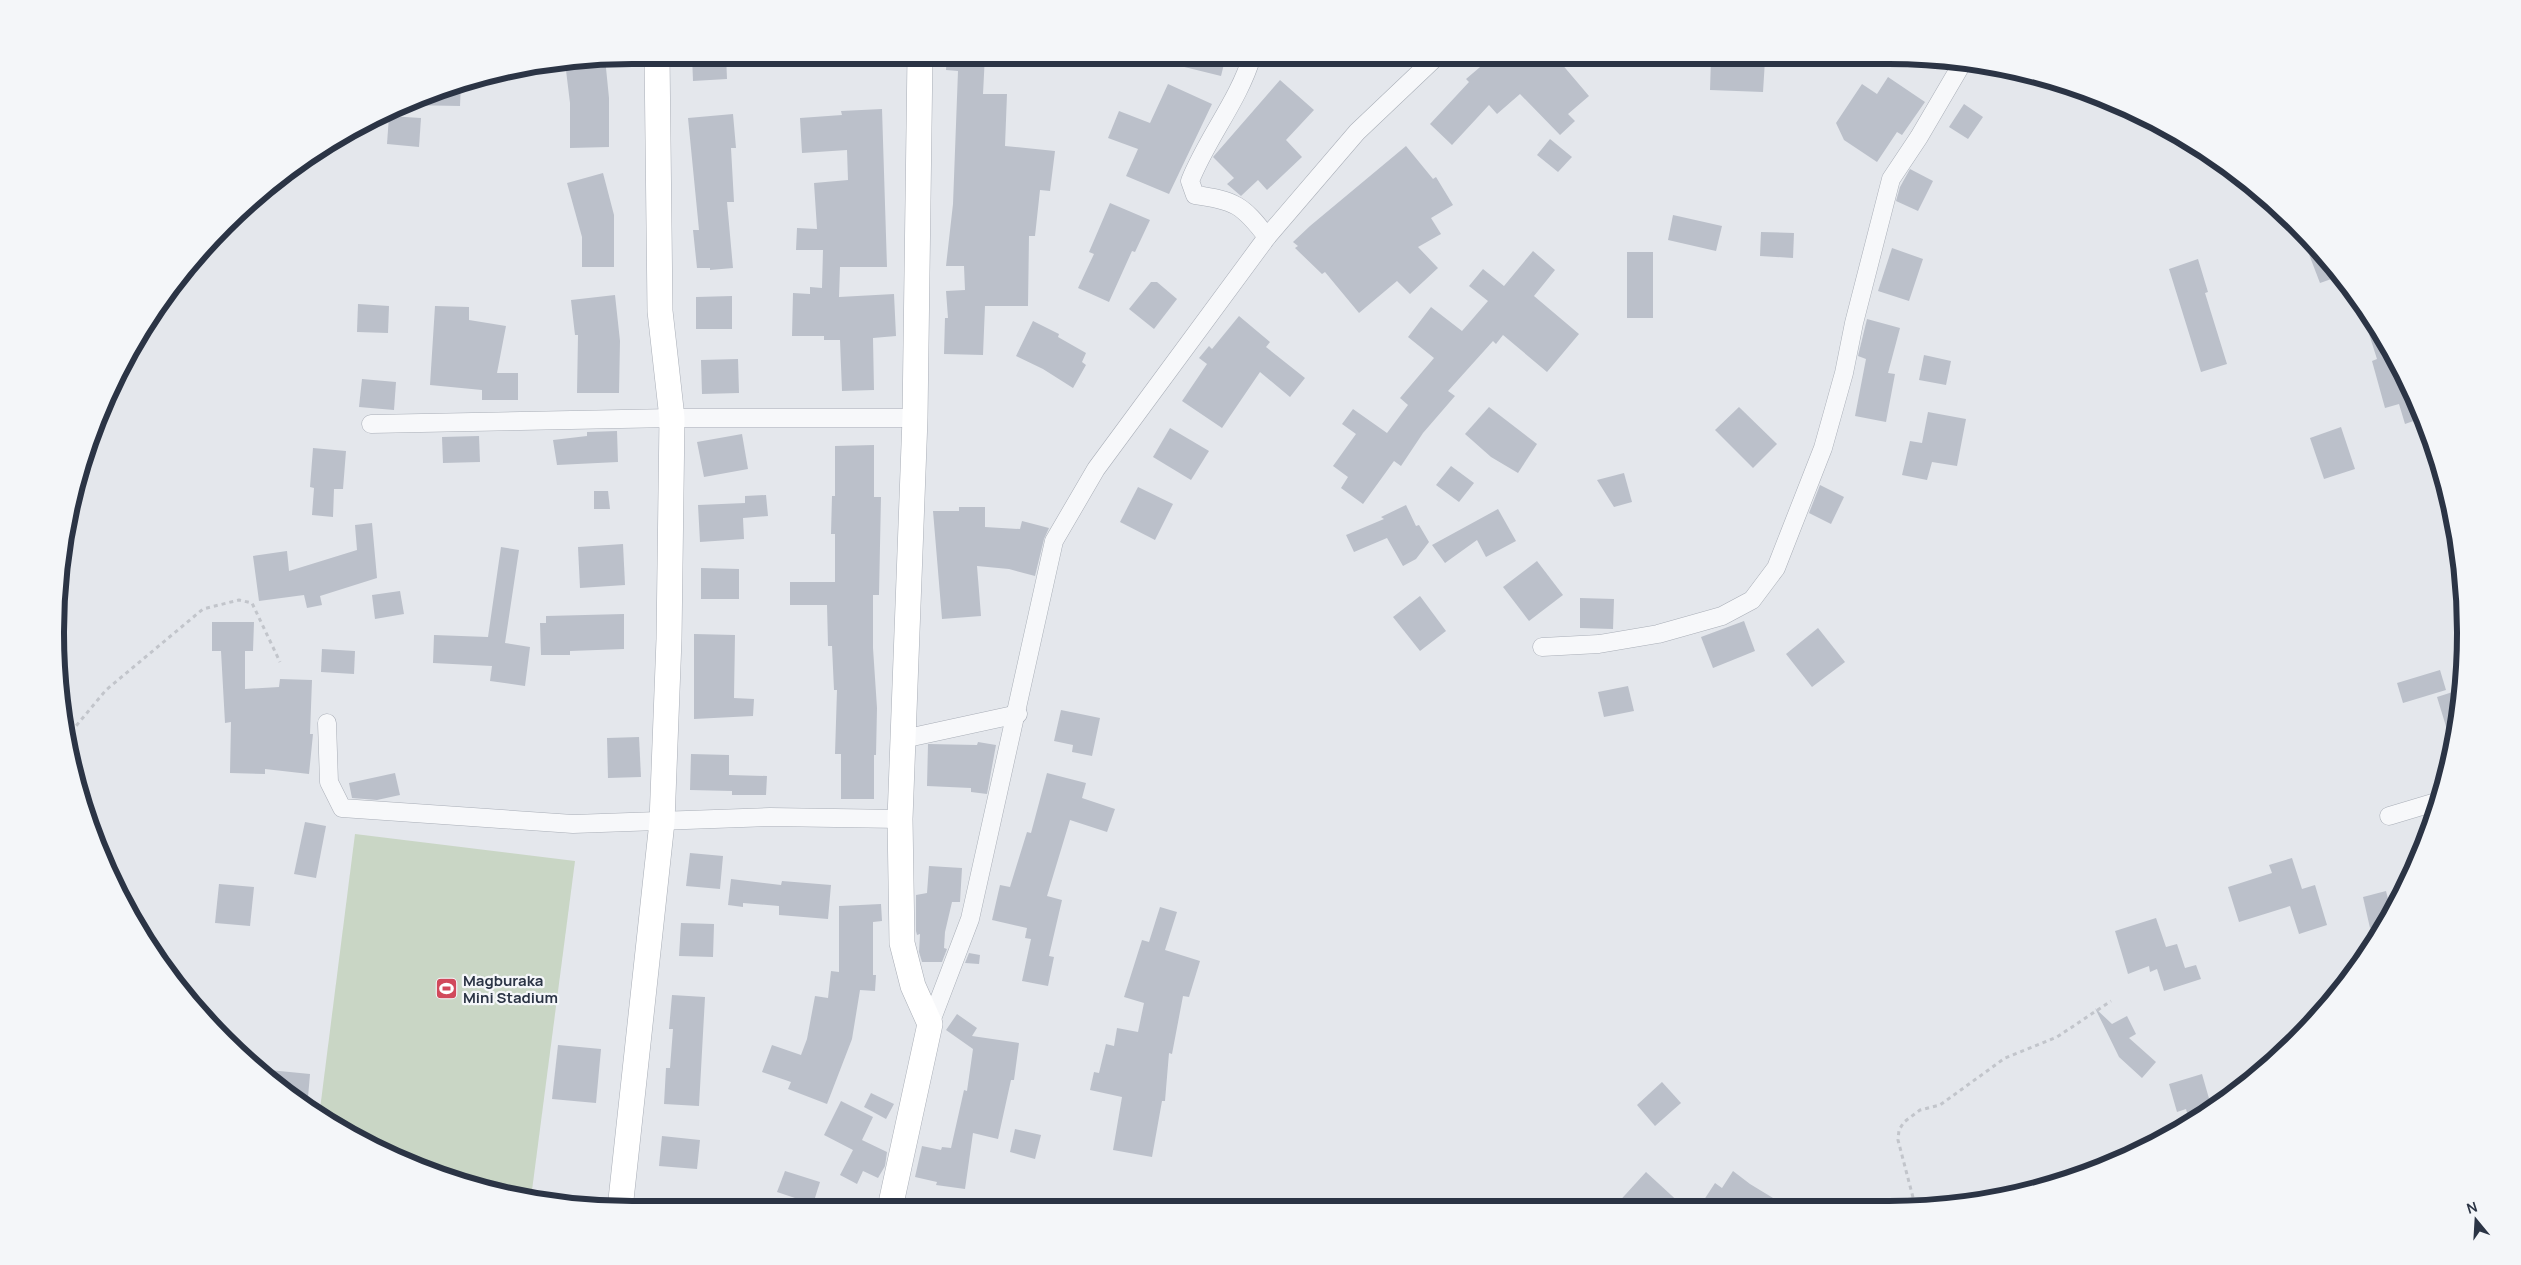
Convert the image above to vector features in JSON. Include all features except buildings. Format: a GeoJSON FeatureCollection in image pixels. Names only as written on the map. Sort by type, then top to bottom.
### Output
{"type":"FeatureCollection","features":[{"type":"Feature","properties":{"kind":"street"},"geometry":{"type":"LineString","coordinates":[[621,1201],[662,822],[669,639],[672,418],[660,311],[657,64]]}},
{"type":"Feature","properties":{"kind":"street"},"geometry":{"type":"LineString","coordinates":[[920,64],[914,418],[900,819],[902,943],[913,986],[930,1024]]}},
{"type":"Feature","properties":{"kind":"street"},"geometry":{"type":"LineString","coordinates":[[1248,64],[1230,105],[1199,159],[1190,181],[1195,194],[1225,199],[1248,213],[1267,237]]}},
{"type":"Feature","properties":{"kind":"street"},"geometry":{"type":"LineString","coordinates":[[892,1201],[930,1024],[970,919],[1018,714],[1054,541],[1096,468],[1267,237],[1358,132],[1429,64]]}},
{"type":"Feature","properties":{"kind":"street"},"geometry":{"type":"LineString","coordinates":[[1542,647],[1599,644],[1641,637],[1722,616],[1752,600],[1776,568],[1823,448],[1844,373],[1854,322],[1890,179],[1919,137],[1959,69]]}},
{"type":"Feature","properties":{"kind":"street"},"geometry":{"type":"LineString","coordinates":[[371,424],[672,418],[914,418]]}},
{"type":"Feature","properties":{"kind":"street"},"geometry":{"type":"LineString","coordinates":[[903,739],[1018,714]]}},
{"type":"Feature","properties":{"kind":"street"},"geometry":{"type":"LineString","coordinates":[[328,723],[329,782],[342,808],[573,824],[770,817],[900,819]]}},
{"type":"Feature","properties":{"kind":"street"},"geometry":{"type":"LineString","coordinates":[[2389,816],[2431,804]]}},
{"type":"Feature","properties":{"kind":"path"},"geometry":{"type":"LineString","coordinates":[[73,730],[106,690],[203,609],[239,600],[252,603],[280,662]]}},
{"type":"Feature","properties":{"kind":"path"},"geometry":{"type":"LineString","coordinates":[[1914,1200],[1898,1140],[1899,1130],[1904,1122],[1920,1110],[1940,1105],[2005,1058],[2058,1037],[2111,1001]]}},
{"type":"Feature","properties":{"kind":"green space","name":"Magburaka Mini Stadium"},"geometry":{"type":"Polygon","coordinates":[[[355,834],[575,861],[532,1192],[485,1182],[415,1158],[381,1143],[320,1107],[355,834]]]}},
{"type":"Feature","properties":{"kind":"place","name":"Magburaka Mini Stadium"},"geometry":{"type":"Point","coordinates":[447,989]}}]}
